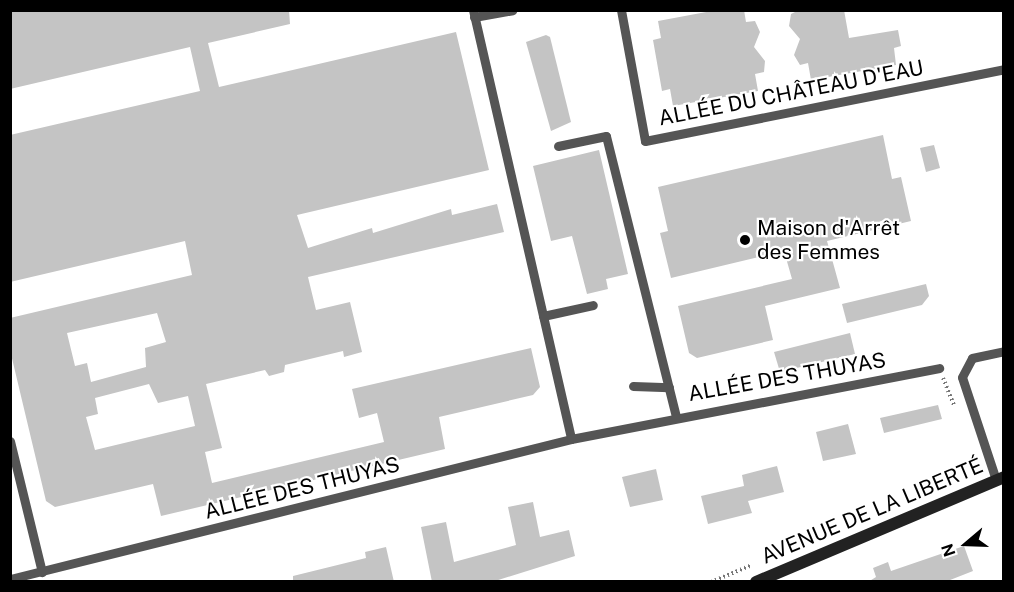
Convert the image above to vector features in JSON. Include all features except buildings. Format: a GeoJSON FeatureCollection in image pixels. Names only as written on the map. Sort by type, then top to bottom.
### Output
{"type":"FeatureCollection","features":[{"type":"Feature","properties":{"kind":"main road","name":"AVENUE DE LA LIBERTÉ"},"geometry":{"type":"LineString","coordinates":[[756,582],[1000,478]]}},
{"type":"Feature","properties":{"kind":"lane"},"geometry":{"type":"LineString","coordinates":[[512,10],[474,14],[571,439]]}},
{"type":"Feature","properties":{"kind":"lane","name":"ALLÉE DU CHÂTEAU D'EAU"},"geometry":{"type":"LineString","coordinates":[[621,10],[645,141],[1004,69]]}},
{"type":"Feature","properties":{"kind":"lane"},"geometry":{"type":"LineString","coordinates":[[558,146],[606,136],[676,416]]}},
{"type":"Feature","properties":{"kind":"lane"},"geometry":{"type":"LineString","coordinates":[[543,316],[593,305]]}},
{"type":"Feature","properties":{"kind":"lane"},"geometry":{"type":"LineString","coordinates":[[1000,478],[962,377],[972,358],[1004,351]]}},
{"type":"Feature","properties":{"kind":"lane","name":"ALLÉE DES THUYAS"},"geometry":{"type":"LineString","coordinates":[[10,579],[571,439],[676,416],[939,368]]}},
{"type":"Feature","properties":{"kind":"lane"},"geometry":{"type":"LineString","coordinates":[[633,386],[669,387]]}},
{"type":"Feature","properties":{"kind":"lane"},"geometry":{"type":"LineString","coordinates":[[10,441],[42,572]]}},
{"type":"Feature","properties":{"kind":"place","name":"Maison d'Arrêt des Femmes"},"geometry":{"type":"Point","coordinates":[745,240]}}]}
